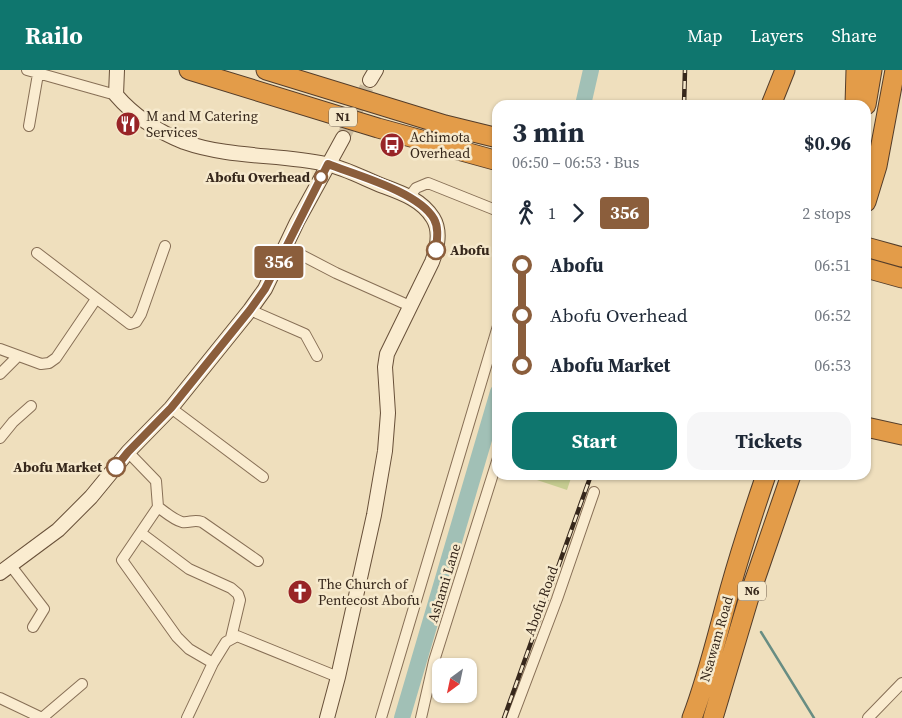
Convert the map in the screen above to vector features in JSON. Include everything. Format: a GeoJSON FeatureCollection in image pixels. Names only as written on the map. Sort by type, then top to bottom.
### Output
{"type":"FeatureCollection","features":[{"type":"Feature","properties":{"kind":"highway","name":"N1"},"geometry":{"type":"LineString","coordinates":[[189,70],[378,128],[492,160]]}},
{"type":"Feature","properties":{"kind":"highway","name":"N1"},"geometry":{"type":"LineString","coordinates":[[266,70],[445,125],[492,137]]}},
{"type":"Feature","properties":{"kind":"highway"},"geometry":{"type":"LineString","coordinates":[[762,100],[771,70]]}},
{"type":"Feature","properties":{"kind":"highway"},"geometry":{"type":"LineString","coordinates":[[773,100],[785,70]]}},
{"type":"Feature","properties":{"kind":"highway"},"geometry":{"type":"LineString","coordinates":[[855,100],[856,70]]}},
{"type":"Feature","properties":{"kind":"highway"},"geometry":{"type":"LineString","coordinates":[[867,100],[872,70]]}},
{"type":"Feature","properties":{"kind":"highway"},"geometry":{"type":"LineString","coordinates":[[877,166],[873,136],[882,70]]}},
{"type":"Feature","properties":{"kind":"highway"},"geometry":{"type":"LineString","coordinates":[[871,186],[877,166],[895,70]]}},
{"type":"Feature","properties":{"kind":"highway"},"geometry":{"type":"LineString","coordinates":[[445,125],[459,119],[475,119],[492,123]]}},
{"type":"Feature","properties":{"kind":"highway"},"geometry":{"type":"LineString","coordinates":[[873,249],[902,257]]}},
{"type":"Feature","properties":{"kind":"highway"},"geometry":{"type":"LineString","coordinates":[[871,270],[902,278]]}},
{"type":"Feature","properties":{"kind":"highway"},"geometry":{"type":"LineString","coordinates":[[871,428],[902,435]]}},
{"type":"Feature","properties":{"kind":"highway"},"geometry":{"type":"LineString","coordinates":[[871,439],[902,443]]}},
{"type":"Feature","properties":{"kind":"highway","name":"Nsawam Road"},"geometry":{"type":"LineString","coordinates":[[692,718],[718,636],[742,548],[764,480]]}},
{"type":"Feature","properties":{"kind":"highway","name":"Nsawam Road"},"geometry":{"type":"LineString","coordinates":[[713,718],[750,594],[790,480]]}},
{"type":"Feature","properties":{"kind":"street"},"geometry":{"type":"LineString","coordinates":[[27,70],[116,95],[126,107],[149,124],[184,142],[204,147],[328,164],[410,196],[425,208],[434,219],[437,228],[437,238],[432,262],[387,354],[385,367],[388,413],[385,451],[374,515],[338,677],[326,718]]}},
{"type":"Feature","properties":{"kind":"street"},"geometry":{"type":"LineString","coordinates":[[116,95],[117,70]]}},
{"type":"Feature","properties":{"kind":"street"},"geometry":{"type":"LineString","coordinates":[[29,126],[38,74]]}},
{"type":"Feature","properties":{"kind":"street"},"geometry":{"type":"LineString","coordinates":[[34,627],[44,609],[5,569],[58,530],[90,497],[128,452],[171,408],[250,310],[265,289],[297,222],[343,138]]}},
{"type":"Feature","properties":{"kind":"street"},"geometry":{"type":"LineString","coordinates":[[410,196],[416,188],[428,183],[492,209]]}},
{"type":"Feature","properties":{"kind":"street"},"geometry":{"type":"LineString","coordinates":[[37,253],[130,324],[136,322],[142,314],[165,246]]}},
{"type":"Feature","properties":{"kind":"street"},"geometry":{"type":"LineString","coordinates":[[286,247],[336,273],[410,306]]}},
{"type":"Feature","properties":{"kind":"street"},"geometry":{"type":"LineString","coordinates":[[0,349],[41,364],[49,363],[56,358],[96,299]]}},
{"type":"Feature","properties":{"kind":"street"},"geometry":{"type":"LineString","coordinates":[[250,310],[305,334],[317,356]]}},
{"type":"Feature","properties":{"kind":"street"},"geometry":{"type":"LineString","coordinates":[[381,718],[492,346]]}},
{"type":"Feature","properties":{"kind":"street"},"geometry":{"type":"LineString","coordinates":[[0,374],[18,356]]}},
{"type":"Feature","properties":{"kind":"street"},"geometry":{"type":"LineString","coordinates":[[0,438],[31,406]]}},
{"type":"Feature","properties":{"kind":"street"},"geometry":{"type":"LineString","coordinates":[[171,408],[263,476]]}},
{"type":"Feature","properties":{"kind":"street"},"geometry":{"type":"LineString","coordinates":[[128,452],[156,481],[158,507],[122,560],[177,637],[189,649],[213,663]]}},
{"type":"Feature","properties":{"kind":"street","name":"Ashami Lane"},"geometry":{"type":"LineString","coordinates":[[421,718],[434,661],[492,477]]}},
{"type":"Feature","properties":{"kind":"street","name":"Abofu Road"},"geometry":{"type":"LineString","coordinates":[[512,718],[558,600],[594,492]]}},
{"type":"Feature","properties":{"kind":"street"},"geometry":{"type":"LineString","coordinates":[[158,507],[178,521],[194,520],[202,522],[258,561]]}},
{"type":"Feature","properties":{"kind":"street"},"geometry":{"type":"LineString","coordinates":[[141,533],[190,569],[231,588],[238,594],[240,600],[231,638]]}},
{"type":"Feature","properties":{"kind":"street"},"geometry":{"type":"LineString","coordinates":[[187,718],[213,663],[226,642],[238,636],[338,677]]}},
{"type":"Feature","properties":{"kind":"street"},"geometry":{"type":"LineString","coordinates":[[868,718],[902,683]]}},
{"type":"Feature","properties":{"kind":"street"},"geometry":{"type":"LineString","coordinates":[[0,698],[42,718],[82,684]]}},
{"type":"Feature","properties":{"kind":"green space"},"geometry":{"type":"Polygon","coordinates":[[[537,480],[570,480],[567,490],[537,480]]]}},
{"type":"Feature","properties":{"kind":"waterway"},"geometry":{"type":"LineString","coordinates":[[584,100],[591,70]]}},
{"type":"Feature","properties":{"kind":"waterway"},"geometry":{"type":"LineString","coordinates":[[402,718],[492,412]]}},
{"type":"Feature","properties":{"kind":"waterway"},"geometry":{"type":"LineString","coordinates":[[761,632],[814,718]]}},
{"type":"Feature","properties":{"kind":"tunnel"},"geometry":{"type":"LineString","coordinates":[[343,138],[370,80]]}},
{"type":"Feature","properties":{"kind":"railway"},"geometry":{"type":"LineString","coordinates":[[684,100],[685,70]]}},
{"type":"Feature","properties":{"kind":"railway"},"geometry":{"type":"LineString","coordinates":[[504,718],[589,480]]}},
{"type":"Feature","properties":{"kind":"bus line","name":"356"},"geometry":{"type":"LineString","coordinates":[[116,467],[187,390],[265,289],[297,222],[328,164],[410,196],[425,208],[434,219],[437,228],[436,250]]}},
{"type":"Feature","properties":{"kind":"place","name":"M and M Catering Services"},"geometry":{"type":"Point","coordinates":[128,124]}},
{"type":"Feature","properties":{"kind":"place","name":"Achimota Overhead"},"geometry":{"type":"Point","coordinates":[392,145]}},
{"type":"Feature","properties":{"kind":"place","name":"Abofu Overhead"},"geometry":{"type":"Point","coordinates":[321,177]}},
{"type":"Feature","properties":{"kind":"place","name":"Abofu"},"geometry":{"type":"Point","coordinates":[436,250]}},
{"type":"Feature","properties":{"kind":"place","name":"Abofu Market"},"geometry":{"type":"Point","coordinates":[116,467]}},
{"type":"Feature","properties":{"kind":"place","name":"The Church of Pentecost Abofu"},"geometry":{"type":"Point","coordinates":[300,592]}}]}
